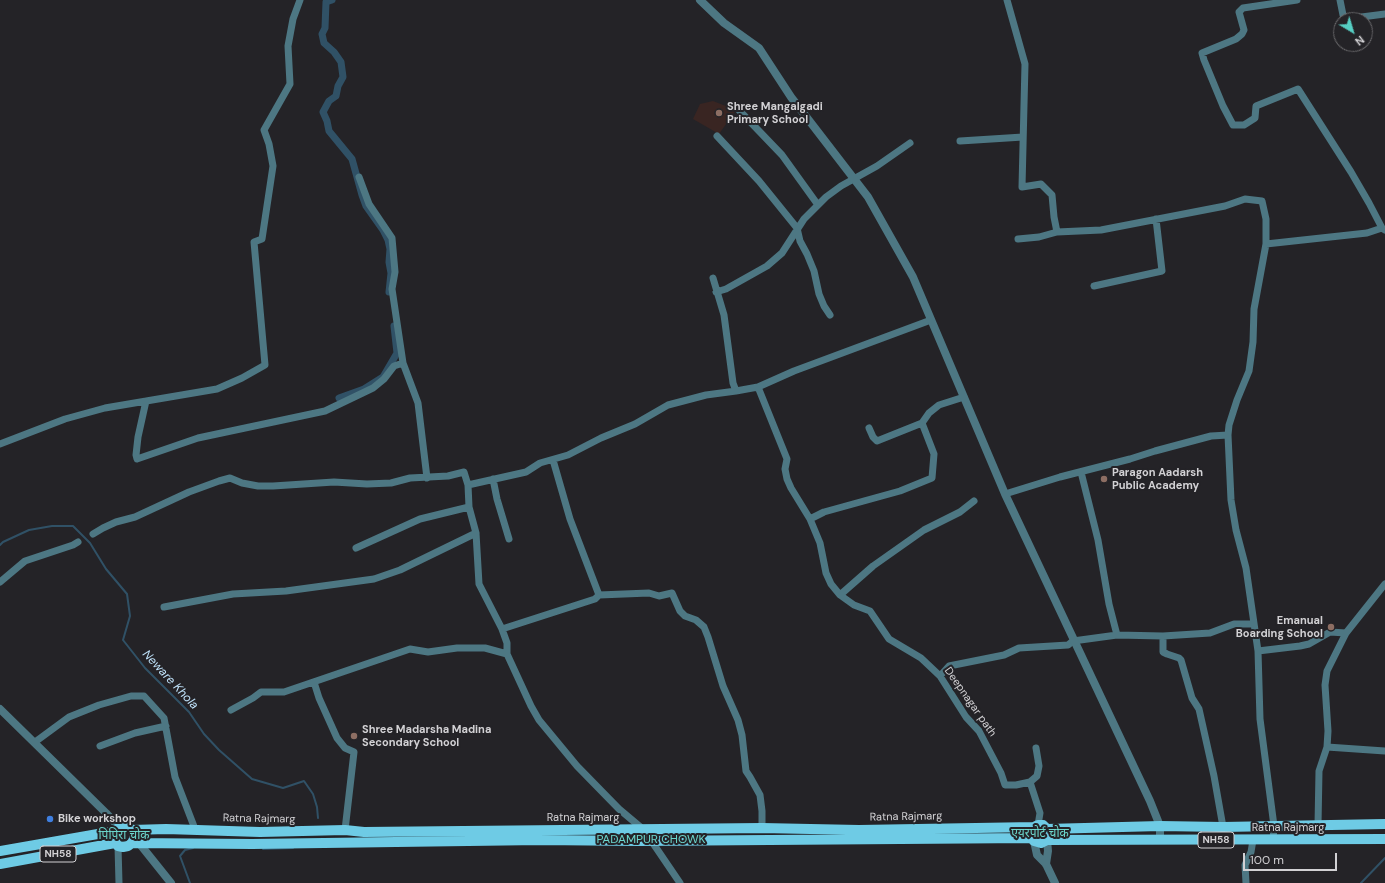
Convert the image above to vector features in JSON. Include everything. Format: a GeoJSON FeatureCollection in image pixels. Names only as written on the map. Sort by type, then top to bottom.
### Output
{"type":"FeatureCollection","features":[{"type":"Feature","properties":{"kind":"main road","name":"Ratna Rajmarg"},"geometry":{"type":"LineString","coordinates":[[0,851],[117,829],[123,826],[132,830],[195,829],[260,832],[345,830],[364,832],[762,828],[859,830],[1385,824]]}},
{"type":"Feature","properties":{"kind":"main road"},"geometry":{"type":"LineString","coordinates":[[1360,825],[1360,840]]}},
{"type":"Feature","properties":{"kind":"main road"},"geometry":{"type":"LineString","coordinates":[[1032,840],[1031,830],[1040,827],[1049,834],[1047,840]]}},
{"type":"Feature","properties":{"kind":"main road"},"geometry":{"type":"LineString","coordinates":[[117,829],[113,839],[117,844]]}},
{"type":"Feature","properties":{"kind":"main road"},"geometry":{"type":"LineString","coordinates":[[132,830],[135,843]]}},
{"type":"Feature","properties":{"kind":"main road","name":"Ratna Rajmarg"},"geometry":{"type":"LineString","coordinates":[[0,864],[117,844],[123,847],[135,843],[252,844],[540,840],[1032,840],[1041,843],[1047,840],[1385,839]]}},
{"type":"Feature","properties":{"kind":"street"},"geometry":{"type":"LineString","coordinates":[[0,444],[66,419],[105,408],[217,389],[242,378],[265,365],[254,242],[262,239],[273,166],[269,144],[264,130],[290,84],[288,46],[293,19],[300,0]]}},
{"type":"Feature","properties":{"kind":"street"},"geometry":{"type":"LineString","coordinates":[[700,0],[724,23],[759,48],[791,98],[868,197],[913,277],[1005,494],[1044,574],[1073,641],[1150,801],[1160,826],[1160,840]]}},
{"type":"Feature","properties":{"kind":"street"},"geometry":{"type":"LineString","coordinates":[[1007,0],[1025,64],[1022,187],[1041,184],[1052,195],[1057,232]]}},
{"type":"Feature","properties":{"kind":"street"},"geometry":{"type":"LineString","coordinates":[[1266,244],[1367,233],[1383,229],[1350,172],[1298,89],[1256,106],[1255,118],[1244,125],[1233,125],[1223,106],[1204,60],[1202,53],[1236,39],[1242,34],[1244,30],[1239,12],[1243,8],[1297,0]]}},
{"type":"Feature","properties":{"kind":"street"},"geometry":{"type":"LineString","coordinates":[[1340,0],[1343,15],[1346,19],[1385,14]]}},
{"type":"Feature","properties":{"kind":"street"},"geometry":{"type":"LineString","coordinates":[[736,107],[782,155],[818,205]]}},
{"type":"Feature","properties":{"kind":"street"},"geometry":{"type":"LineString","coordinates":[[717,136],[759,181],[797,228],[800,241],[814,271],[819,294],[830,315]]}},
{"type":"Feature","properties":{"kind":"street"},"geometry":{"type":"LineString","coordinates":[[960,141],[1023,137]]}},
{"type":"Feature","properties":{"kind":"street"},"geometry":{"type":"LineString","coordinates":[[716,292],[726,289],[767,266],[782,253],[797,228],[808,214],[818,205],[841,186],[854,178],[865,174],[910,142]]}},
{"type":"Feature","properties":{"kind":"street"},"geometry":{"type":"LineString","coordinates":[[359,177],[369,204],[392,238],[395,272],[392,289],[403,363],[418,403],[427,478]]}},
{"type":"Feature","properties":{"kind":"street"},"geometry":{"type":"LineString","coordinates":[[1018,239],[1039,237],[1057,232],[1101,230],[1225,206],[1245,199],[1262,201],[1266,219],[1266,244],[1254,309],[1249,371],[1237,400],[1229,425],[1228,436],[1231,500],[1236,530],[1246,568],[1258,650],[1260,720],[1274,826],[1273,840]]}},
{"type":"Feature","properties":{"kind":"street"},"geometry":{"type":"LineString","coordinates":[[1094,286],[1162,271],[1156,219]]}},
{"type":"Feature","properties":{"kind":"street"},"geometry":{"type":"LineString","coordinates":[[713,278],[724,315],[733,383],[736,391]]}},
{"type":"Feature","properties":{"kind":"street"},"geometry":{"type":"LineString","coordinates":[[468,484],[526,472],[540,463],[568,455],[635,424],[668,405],[758,386],[931,320]]}},
{"type":"Feature","properties":{"kind":"street"},"geometry":{"type":"LineString","coordinates":[[146,401],[138,437],[137,459],[198,438],[325,411],[373,388],[384,379],[394,366],[403,363]]}},
{"type":"Feature","properties":{"kind":"street","name":"Deepnagar path"},"geometry":{"type":"LineString","coordinates":[[758,386],[787,459],[785,469],[787,478],[791,488],[810,519],[820,543],[826,573],[831,584],[840,594],[854,605],[870,611],[888,639],[921,658],[940,676],[966,717],[979,731],[1001,773],[1005,785],[1016,786],[1030,782]]}},
{"type":"Feature","properties":{"kind":"street"},"geometry":{"type":"LineString","coordinates":[[869,428],[873,437],[877,441],[922,423],[928,413],[939,405],[964,397]]}},
{"type":"Feature","properties":{"kind":"street"},"geometry":{"type":"LineString","coordinates":[[810,519],[824,512],[900,491],[932,478],[934,454],[922,423]]}},
{"type":"Feature","properties":{"kind":"street"},"geometry":{"type":"LineString","coordinates":[[1005,494],[1211,436],[1228,436]]}},
{"type":"Feature","properties":{"kind":"street"},"geometry":{"type":"LineString","coordinates":[[553,460],[570,519],[599,596]]}},
{"type":"Feature","properties":{"kind":"street"},"geometry":{"type":"LineString","coordinates":[[93,534],[116,522],[135,517],[189,492],[230,478],[250,484],[273,486],[334,482],[367,484],[391,483],[410,478],[448,476],[464,472],[468,484],[469,507],[476,533],[480,584],[502,629],[507,643],[507,654],[522,688],[539,720],[577,766],[619,809],[644,830],[680,883]]}},
{"type":"Feature","properties":{"kind":"street"},"geometry":{"type":"LineString","coordinates":[[1081,472],[1098,540],[1109,604],[1117,635]]}},
{"type":"Feature","properties":{"kind":"street"},"geometry":{"type":"LineString","coordinates":[[493,479],[497,499],[510,539]]}},
{"type":"Feature","properties":{"kind":"street"},"geometry":{"type":"LineString","coordinates":[[840,594],[874,566],[924,530],[960,512],[974,501]]}},
{"type":"Feature","properties":{"kind":"street"},"geometry":{"type":"LineString","coordinates":[[356,548],[420,519],[469,507]]}},
{"type":"Feature","properties":{"kind":"street"},"geometry":{"type":"LineString","coordinates":[[164,607],[232,594],[286,591],[374,579],[400,570],[476,533]]}},
{"type":"Feature","properties":{"kind":"street"},"geometry":{"type":"LineString","coordinates":[[0,582],[25,561],[78,542]]}},
{"type":"Feature","properties":{"kind":"street"},"geometry":{"type":"LineString","coordinates":[[1318,825],[1319,770],[1327,747],[1328,731],[1325,685],[1327,671],[1346,633],[1385,584]]}},
{"type":"Feature","properties":{"kind":"street"},"geometry":{"type":"LineString","coordinates":[[502,629],[595,599],[599,596],[649,593],[659,596],[672,593],[680,611],[685,616],[696,620],[704,628],[708,637],[723,686],[738,720],[742,735],[746,771],[760,795],[762,828]]}},
{"type":"Feature","properties":{"kind":"street"},"geometry":{"type":"LineString","coordinates":[[940,676],[949,666],[1004,655],[1019,648],[1068,645],[1073,641],[1117,635],[1163,636],[1210,632],[1234,624],[1254,624]]}},
{"type":"Feature","properties":{"kind":"street"},"geometry":{"type":"LineString","coordinates":[[1258,650],[1300,646],[1309,644],[1330,632],[1346,633]]}},
{"type":"Feature","properties":{"kind":"street"},"geometry":{"type":"LineString","coordinates":[[1163,636],[1163,652],[1181,660],[1192,698],[1199,709],[1214,776],[1223,827]]}},
{"type":"Feature","properties":{"kind":"street"},"geometry":{"type":"LineString","coordinates":[[230,710],[262,692],[284,692],[410,648],[428,652],[457,648],[485,648],[507,654]]}},
{"type":"Feature","properties":{"kind":"street"},"geometry":{"type":"LineString","coordinates":[[314,682],[319,698],[337,738],[345,748],[354,752],[345,830]]}},
{"type":"Feature","properties":{"kind":"street"},"geometry":{"type":"LineString","coordinates":[[35,742],[70,717],[99,705],[131,696],[144,696],[164,718],[175,777],[195,829]]}},
{"type":"Feature","properties":{"kind":"street"},"geometry":{"type":"LineString","coordinates":[[0,708],[106,813],[117,829]]}},
{"type":"Feature","properties":{"kind":"street"},"geometry":{"type":"LineString","coordinates":[[100,746],[135,734],[166,726]]}},
{"type":"Feature","properties":{"kind":"street"},"geometry":{"type":"LineString","coordinates":[[1327,747],[1385,750]]}},
{"type":"Feature","properties":{"kind":"street"},"geometry":{"type":"LineString","coordinates":[[1036,748],[1039,766],[1037,776],[1030,782],[1040,813],[1040,827]]}},
{"type":"Feature","properties":{"kind":"street"},"geometry":{"type":"LineString","coordinates":[[1032,840],[1037,854],[1046,864],[1055,883]]}},
{"type":"Feature","properties":{"kind":"street"},"geometry":{"type":"LineString","coordinates":[[1046,864],[1048,851],[1047,840]]}},
{"type":"Feature","properties":{"kind":"street"},"geometry":{"type":"LineString","coordinates":[[1246,883],[1245,865],[1251,852],[1253,840]]}},
{"type":"Feature","properties":{"kind":"street"},"geometry":{"type":"LineString","coordinates":[[135,843],[171,883]]}},
{"type":"Feature","properties":{"kind":"street"},"geometry":{"type":"LineString","coordinates":[[117,844],[119,883]]}},
{"type":"Feature","properties":{"kind":"shaded area"},"geometry":{"type":"Polygon","coordinates":[[[713,101],[736,110],[719,134],[693,119],[700,104],[713,101]]]}},
{"type":"Feature","properties":{"kind":"waterway"},"geometry":{"type":"LineString","coordinates":[[332,0],[326,2],[325,28],[322,34],[324,43],[334,52],[341,62],[343,77],[338,86],[336,96],[329,101],[323,112],[329,131],[352,159],[366,206],[383,230],[388,240],[391,273],[389,292]]}},
{"type":"Feature","properties":{"kind":"waterway"},"geometry":{"type":"LineString","coordinates":[[339,398],[364,389],[383,377],[397,353],[394,326]]}},
{"type":"Feature","properties":{"kind":"waterway","name":"Neware Khola"},"geometry":{"type":"LineString","coordinates":[[0,545],[3,542],[29,530],[52,526],[73,526],[90,543],[106,569],[127,594],[130,616],[123,640],[145,668],[189,712],[204,734],[219,750],[252,779],[283,788],[304,781],[313,794],[317,807],[318,818]]}},
{"type":"Feature","properties":{"kind":"waterway","name":"Neware Khola"},"geometry":{"type":"LineString","coordinates":[[190,883],[180,856],[185,850],[193,848]]}},
{"type":"Feature","properties":{"kind":"waterway","name":"Neware Khola"},"geometry":{"type":"LineString","coordinates":[[263,849],[293,848]]}},
{"type":"Feature","properties":{"kind":"waterway"},"geometry":{"type":"LineString","coordinates":[[1361,883],[1385,858]]}},
{"type":"Feature","properties":{"kind":"place","name":"Shree Mangalgadi Primary School"},"geometry":{"type":"Point","coordinates":[719,113]}},
{"type":"Feature","properties":{"kind":"place","name":"Paragon Aadarsh Public Academy"},"geometry":{"type":"Point","coordinates":[1104,479]}},
{"type":"Feature","properties":{"kind":"place","name":"Emanual Boarding School"},"geometry":{"type":"Point","coordinates":[1331,627]}},
{"type":"Feature","properties":{"kind":"place","name":"Shree Madarsha Madina Secondary School"},"geometry":{"type":"Point","coordinates":[354,736]}},
{"type":"Feature","properties":{"kind":"place","name":"Bike workshop"},"geometry":{"type":"Point","coordinates":[50,819]}},
{"type":"Feature","properties":{"kind":"district","name":"एयरपोर्ट चोक"},"geometry":{"type":"Point","coordinates":[1040,834]}},
{"type":"Feature","properties":{"kind":"district","name":"पिपिरा चोक"},"geometry":{"type":"Point","coordinates":[124,836]}},
{"type":"Feature","properties":{"kind":"district","name":"PADAMPUR CHOWK"},"geometry":{"type":"Point","coordinates":[651,840]}}]}
